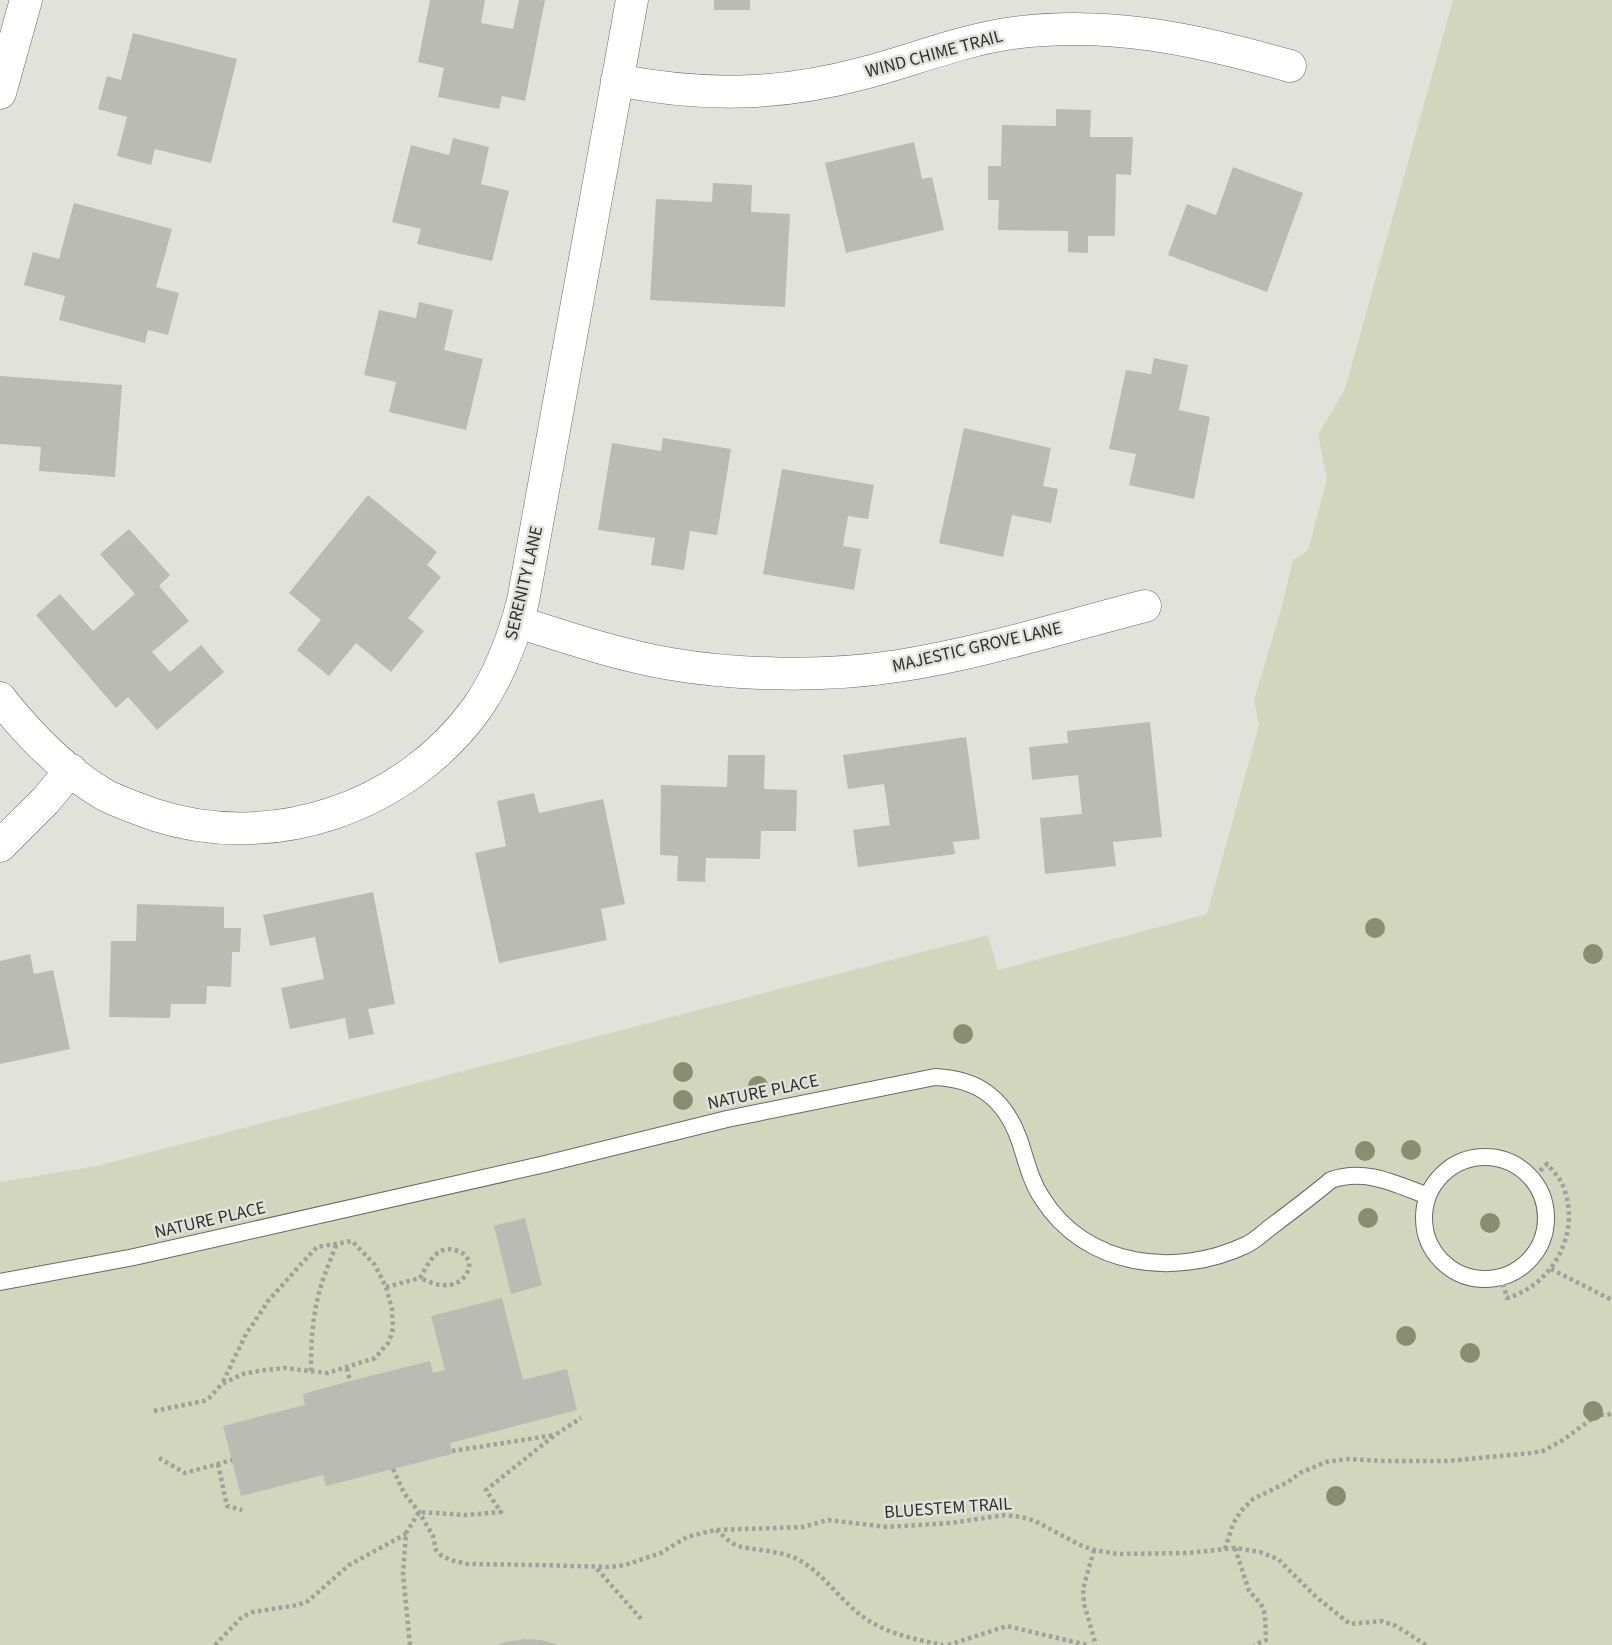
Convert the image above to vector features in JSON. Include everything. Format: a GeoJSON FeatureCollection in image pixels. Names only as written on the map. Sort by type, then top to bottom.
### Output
{"type":"FeatureCollection","features":[{"type":"Feature","properties":{"kind":"street"},"geometry":{"type":"LineString","coordinates":[[0,93],[26,0]]}},
{"type":"Feature","properties":{"kind":"street","name":"SERENITY LANE"},"geometry":{"type":"LineString","coordinates":[[0,698],[33,735],[71,770],[107,796],[189,824],[240,829],[271,827],[298,823],[340,811],[396,784],[440,750],[476,709],[490,688],[518,622],[529,575],[632,0]]}},
{"type":"Feature","properties":{"kind":"street","name":"WIND CHIME TRAIL"},"geometry":{"type":"LineString","coordinates":[[617,80],[703,92],[764,91],[835,80],[985,38],[1057,30],[1113,31],[1165,36],[1230,49],[1290,66]]}},
{"type":"Feature","properties":{"kind":"street","name":"MAJESTIC GROVE LANE"},"geometry":{"type":"LineString","coordinates":[[518,622],[604,648],[671,664],[737,671],[834,673],[897,666],[962,654],[1145,606]]}},
{"type":"Feature","properties":{"kind":"street"},"geometry":{"type":"LineString","coordinates":[[0,846],[31,817],[71,770]]}},
{"type":"Feature","properties":{"kind":"lane","name":"NATURE PLACE"},"geometry":{"type":"LineString","coordinates":[[0,1282],[134,1257],[545,1164],[727,1119],[935,1077],[961,1080],[995,1100],[1012,1122],[1031,1178],[1051,1212],[1083,1239],[1103,1251],[1124,1258],[1166,1264],[1208,1259],[1227,1253],[1249,1244],[1331,1180],[1345,1175],[1378,1178],[1428,1196]]}},
{"type":"Feature","properties":{"kind":"lane"},"geometry":{"type":"LineString","coordinates":[[1476,1157],[1493,1157],[1518,1166],[1532,1179],[1546,1210],[1543,1237],[1538,1249],[1520,1269],[1501,1277],[1479,1280],[1449,1268],[1437,1257],[1424,1228],[1424,1212],[1428,1196],[1447,1170],[1476,1157]]}},
{"type":"Feature","properties":{"kind":"path"},"geometry":{"type":"LineString","coordinates":[[1501,1277],[1507,1298],[1536,1284],[1560,1255],[1566,1237],[1568,1219],[1563,1185],[1547,1164],[1532,1179]]}},
{"type":"Feature","properties":{"kind":"path"},"geometry":{"type":"LineString","coordinates":[[154,1411],[204,1401],[222,1384],[243,1374],[284,1367],[328,1373],[375,1358],[388,1343],[393,1328],[392,1309],[386,1287],[375,1265],[352,1241],[317,1247],[268,1301],[246,1334],[222,1384]]}},
{"type":"Feature","properties":{"kind":"path"},"geometry":{"type":"LineString","coordinates":[[311,1371],[317,1297],[337,1244]]}},
{"type":"Feature","properties":{"kind":"path"},"geometry":{"type":"LineString","coordinates":[[386,1287],[420,1278],[439,1285],[453,1284],[465,1276],[470,1266],[469,1261],[462,1253],[450,1249],[442,1250],[433,1257],[420,1278]]}},
{"type":"Feature","properties":{"kind":"path"},"geometry":{"type":"LineString","coordinates":[[1551,1269],[1612,1300]]}},
{"type":"Feature","properties":{"kind":"path"},"geometry":{"type":"LineString","coordinates":[[347,1367],[350,1381]]}},
{"type":"Feature","properties":{"kind":"path"},"geometry":{"type":"LineString","coordinates":[[1225,1549],[1233,1524],[1253,1499],[1326,1462],[1346,1459],[1448,1461],[1543,1451],[1597,1415],[1608,1415],[1612,1412]]}},
{"type":"Feature","properties":{"kind":"path"},"geometry":{"type":"LineString","coordinates":[[410,1645],[403,1574],[406,1533],[419,1512],[465,1515],[501,1512],[486,1490],[555,1435],[581,1418]]}},
{"type":"Feature","properties":{"kind":"path"},"geometry":{"type":"LineString","coordinates":[[452,1451],[555,1435]]}},
{"type":"Feature","properties":{"kind":"path"},"geometry":{"type":"LineString","coordinates":[[159,1458],[185,1473],[232,1460]]}},
{"type":"Feature","properties":{"kind":"path"},"geometry":{"type":"LineString","coordinates":[[218,1464],[227,1506],[242,1510]]}},
{"type":"Feature","properties":{"kind":"path","name":"BLUESTEM TRAIL"},"geometry":{"type":"LineString","coordinates":[[393,1469],[404,1493],[433,1536],[436,1550],[442,1556],[468,1564],[596,1568],[625,1565],[661,1553],[687,1537],[715,1530],[803,1527],[828,1520],[887,1527],[951,1523],[1004,1515],[1035,1521],[1080,1545],[1118,1554],[1188,1553],[1236,1548],[1260,1552],[1278,1559],[1315,1596],[1350,1624],[1382,1621],[1396,1626],[1426,1645]]}},
{"type":"Feature","properties":{"kind":"path"},"geometry":{"type":"LineString","coordinates":[[715,1530],[735,1545],[783,1553],[797,1559],[811,1568],[859,1614],[905,1637],[946,1645],[1007,1626],[1087,1645]]}},
{"type":"Feature","properties":{"kind":"path"},"geometry":{"type":"LineString","coordinates":[[215,1645],[242,1617],[253,1612],[308,1601],[349,1565],[406,1533]]}},
{"type":"Feature","properties":{"kind":"path"},"geometry":{"type":"LineString","coordinates":[[1236,1548],[1249,1591],[1261,1604],[1265,1614],[1266,1640],[1254,1645]]}},
{"type":"Feature","properties":{"kind":"path"},"geometry":{"type":"LineString","coordinates":[[1094,1550],[1083,1590],[1084,1604],[1096,1645]]}},
{"type":"Feature","properties":{"kind":"path"},"geometry":{"type":"LineString","coordinates":[[596,1568],[642,1620]]}},
{"type":"Feature","properties":{"kind":"green space"},"geometry":{"type":"Polygon","coordinates":[[[1453,0],[1612,0],[1612,1645],[0,1645],[0,1182],[97,1166],[988,935],[998,970],[1207,914],[1259,725],[1254,700],[1293,560],[1308,550],[1327,479],[1318,435],[1345,389],[1453,0]]]}},
{"type":"Feature","properties":{"kind":"building"},"geometry":{"type":"Polygon","coordinates":[[[430,0],[485,0],[481,23],[513,29],[519,0],[545,0],[525,101],[502,96],[499,109],[438,97],[444,68],[418,62],[430,0]]]}},
{"type":"Feature","properties":{"kind":"building"},"geometry":{"type":"Polygon","coordinates":[[[714,0],[750,0],[750,10],[714,10],[714,0]]]}},
{"type":"Feature","properties":{"kind":"building"},"geometry":{"type":"Polygon","coordinates":[[[133,33],[237,59],[211,163],[155,149],[151,165],[117,156],[127,117],[98,109],[107,76],[121,80],[133,33]]]}},
{"type":"Feature","properties":{"kind":"building"},"geometry":{"type":"Polygon","coordinates":[[[1056,109],[1091,110],[1090,137],[1133,137],[1131,175],[1116,174],[1115,236],[1088,236],[1088,253],[1068,252],[1068,231],[998,230],[999,200],[988,200],[988,166],[1001,166],[1002,125],[1056,126],[1056,109]]]}},
{"type":"Feature","properties":{"kind":"building"},"geometry":{"type":"Polygon","coordinates":[[[453,138],[489,147],[481,184],[509,191],[492,261],[417,244],[421,229],[392,222],[411,145],[449,155],[453,138]]]}},
{"type":"Feature","properties":{"kind":"building"},"geometry":{"type":"Polygon","coordinates":[[[914,142],[922,179],[932,177],[944,230],[846,253],[825,163],[914,142]]]}},
{"type":"Feature","properties":{"kind":"building"},"geometry":{"type":"Polygon","coordinates":[[[1233,167],[1303,193],[1267,292],[1168,255],[1187,204],[1216,215],[1233,167]]]}},
{"type":"Feature","properties":{"kind":"building"},"geometry":{"type":"Polygon","coordinates":[[[713,183],[752,185],[751,212],[790,214],[785,307],[650,300],[656,199],[712,202],[713,183]]]}},
{"type":"Feature","properties":{"kind":"building"},"geometry":{"type":"Polygon","coordinates":[[[74,203],[172,229],[156,287],[179,293],[168,335],[148,330],[145,343],[59,320],[65,296],[24,285],[33,252],[59,259],[74,203]]]}},
{"type":"Feature","properties":{"kind":"building"},"geometry":{"type":"Polygon","coordinates":[[[419,302],[453,310],[444,350],[483,359],[466,430],[389,412],[396,382],[364,375],[379,310],[416,318],[419,302]]]}},
{"type":"Feature","properties":{"kind":"building"},"geometry":{"type":"Polygon","coordinates":[[[1154,358],[1188,365],[1179,410],[1210,417],[1194,499],[1129,485],[1136,454],[1109,449],[1126,370],[1151,374],[1154,358]]]}},
{"type":"Feature","properties":{"kind":"building"},"geometry":{"type":"Polygon","coordinates":[[[0,376],[122,385],[115,477],[39,471],[41,447],[0,444],[0,376]]]}},
{"type":"Feature","properties":{"kind":"building"},"geometry":{"type":"Polygon","coordinates":[[[964,428],[1051,448],[1043,486],[1058,489],[1051,523],[1012,515],[1003,557],[939,543],[964,428]]]}},
{"type":"Feature","properties":{"kind":"building"},"geometry":{"type":"Polygon","coordinates":[[[663,438],[731,449],[717,535],[690,531],[684,570],[651,565],[655,538],[598,530],[612,443],[661,451],[663,438]]]}},
{"type":"Feature","properties":{"kind":"building"},"geometry":{"type":"Polygon","coordinates":[[[782,469],[874,485],[868,519],[848,516],[843,546],[861,549],[854,590],[763,574],[782,469]]]}},
{"type":"Feature","properties":{"kind":"building"},"geometry":{"type":"Polygon","coordinates":[[[368,495],[437,552],[427,565],[441,577],[408,618],[424,631],[391,672],[356,643],[329,676],[297,650],[321,620],[289,593],[368,495]]]}},
{"type":"Feature","properties":{"kind":"building"},"geometry":{"type":"Polygon","coordinates":[[[129,529],[170,575],[159,586],[189,621],[152,652],[170,672],[201,645],[224,672],[157,730],[128,697],[116,708],[36,615],[60,594],[93,631],[135,594],[100,554],[129,529]]]}},
{"type":"Feature","properties":{"kind":"building"},"geometry":{"type":"Polygon","coordinates":[[[1150,722],[1162,837],[1113,842],[1116,866],[1045,874],[1040,818],[1082,814],[1078,775],[1032,780],[1029,747],[1068,743],[1067,731],[1150,722]]]}},
{"type":"Feature","properties":{"kind":"building"},"geometry":{"type":"Polygon","coordinates":[[[966,737],[980,839],[953,842],[955,854],[858,867],[853,830],[890,825],[884,784],[848,789],[843,755],[966,737]]]}},
{"type":"Feature","properties":{"kind":"building"},"geometry":{"type":"Polygon","coordinates":[[[728,755],[765,755],[764,789],[797,790],[796,831],[761,831],[760,859],[706,858],[705,882],[677,881],[678,856],[660,855],[661,785],[727,787],[728,755]]]}},
{"type":"Feature","properties":{"kind":"building"},"geometry":{"type":"Polygon","coordinates":[[[534,793],[539,813],[603,799],[625,904],[601,909],[607,940],[499,963],[475,853],[506,846],[497,801],[534,793]]]}},
{"type":"Feature","properties":{"kind":"building"},"geometry":{"type":"Polygon","coordinates":[[[373,892],[395,1004],[368,1009],[374,1034],[349,1039],[345,1018],[290,1029],[281,988],[324,979],[315,937],[270,946],[263,915],[373,892]]]}},
{"type":"Feature","properties":{"kind":"building"},"geometry":{"type":"Polygon","coordinates":[[[137,904],[224,907],[224,928],[241,928],[240,952],[232,952],[231,987],[207,986],[206,1004],[171,1004],[170,1018],[109,1017],[111,941],[136,941],[137,904]]]}},
{"type":"Feature","properties":{"kind":"building"},"geometry":{"type":"Polygon","coordinates":[[[30,954],[34,974],[53,970],[70,1049],[0,1064],[0,961],[30,954]]]}},
{"type":"Feature","properties":{"kind":"building"},"geometry":{"type":"Polygon","coordinates":[[[525,1218],[542,1285],[511,1294],[494,1226],[525,1218]]]}},
{"type":"Feature","properties":{"kind":"building"},"geometry":{"type":"Polygon","coordinates":[[[502,1298],[523,1380],[567,1369],[577,1410],[450,1443],[452,1454],[326,1486],[323,1475],[241,1496],[223,1426],[305,1405],[303,1394],[350,1381],[430,1361],[433,1373],[445,1370],[431,1316],[502,1298]]]}},
{"type":"Feature","properties":{"kind":"building"},"geometry":{"type":"Polygon","coordinates":[[[525,1639],[541,1640],[559,1645],[497,1645],[525,1639]]]}}]}
